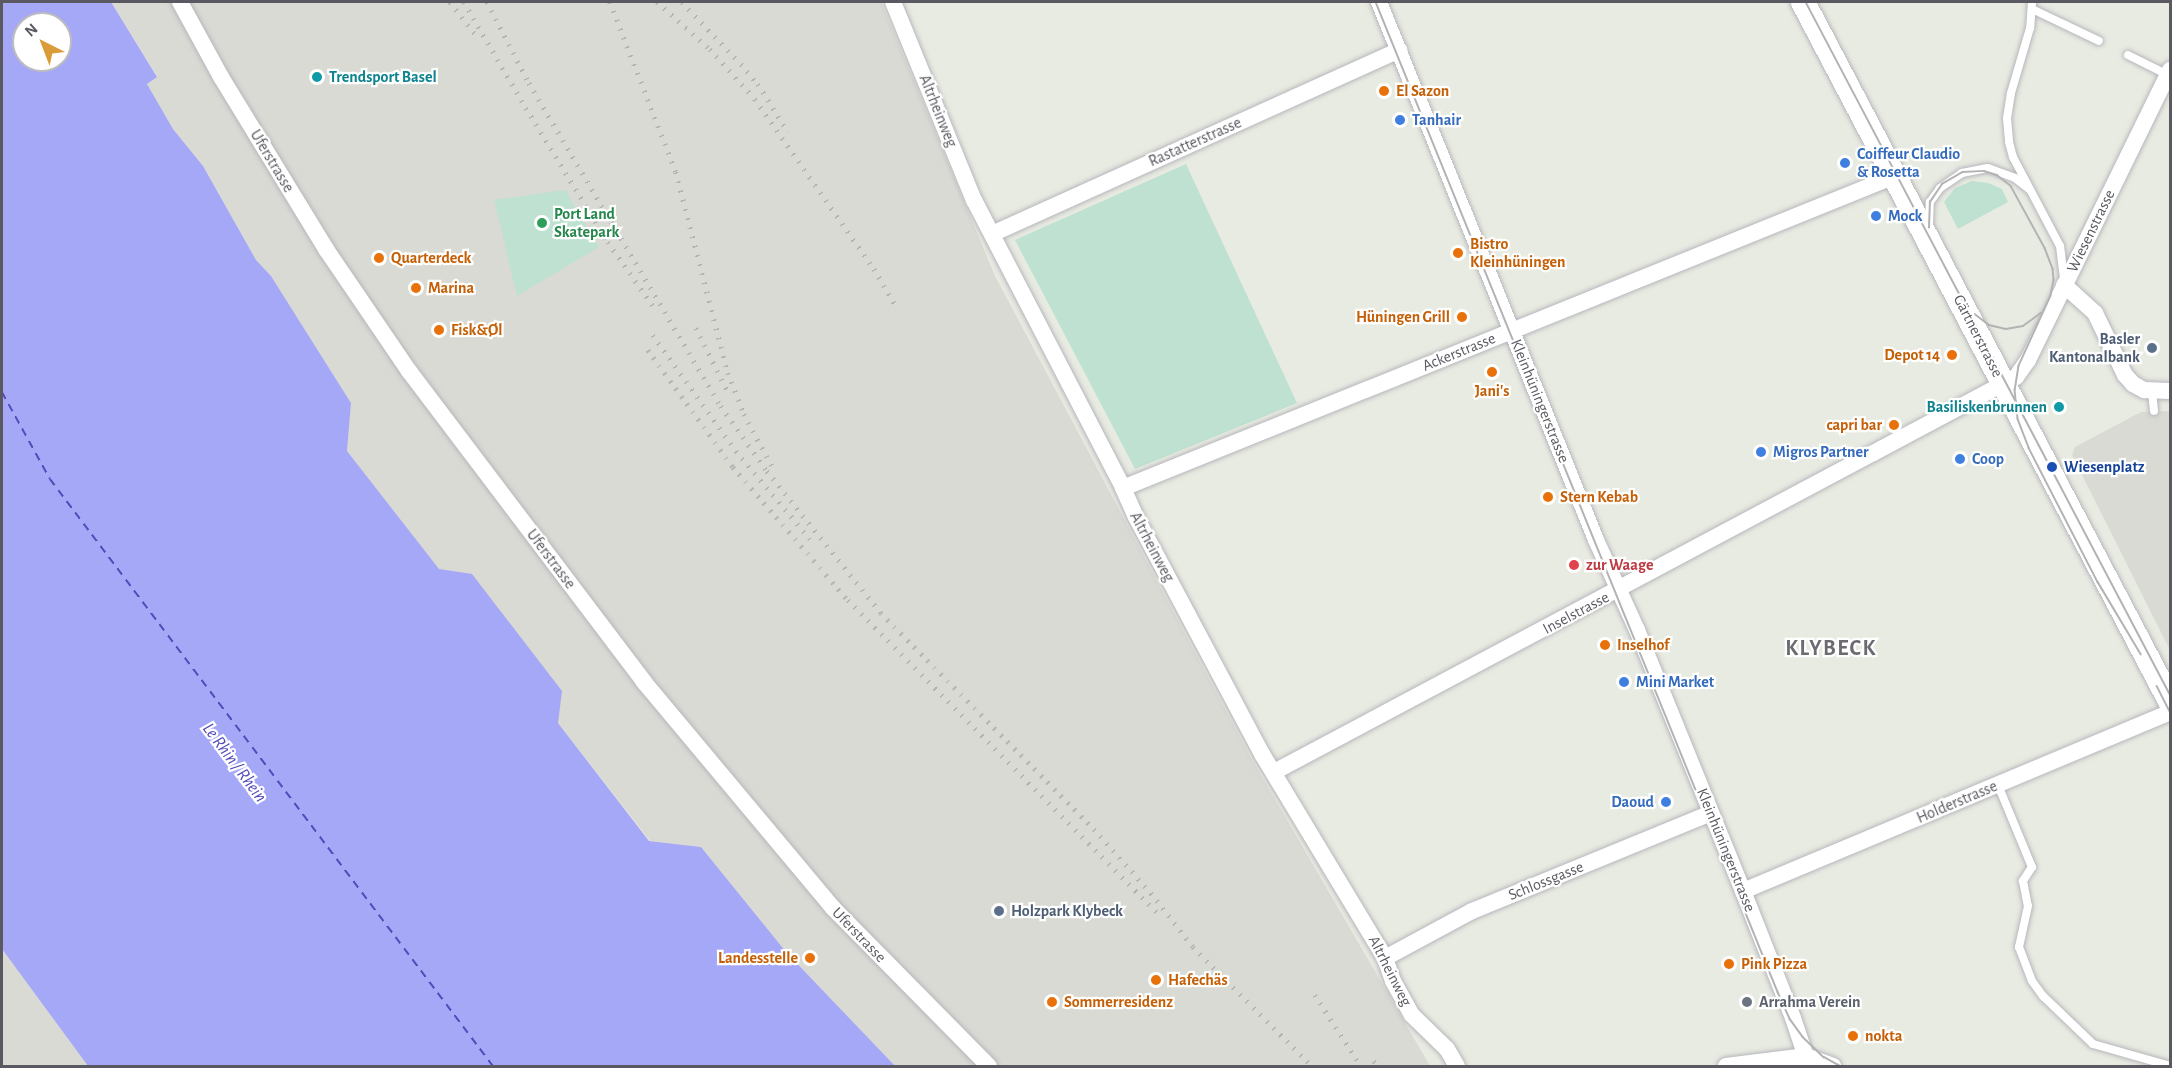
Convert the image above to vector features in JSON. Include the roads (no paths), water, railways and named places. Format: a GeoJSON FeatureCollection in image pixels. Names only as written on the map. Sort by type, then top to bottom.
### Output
{"type":"FeatureCollection","features":[{"type":"Feature","properties":{"kind":"street","name":"Uferstrasse"},"geometry":{"type":"LineString","coordinates":[[180,2],[220,77],[326,249],[409,371],[636,673],[832,908],[988,1066]]}},
{"type":"Feature","properties":{"kind":"street","name":"Altrheinweg"},"geometry":{"type":"LineString","coordinates":[[893,2],[974,200],[1136,517],[1274,772],[1385,958],[1393,981],[1413,1015],[1447,1049],[1457,1066]]}},
{"type":"Feature","properties":{"kind":"street","name":"Kleinhüningerstrasse"},"geometry":{"type":"LineString","coordinates":[[1379,2],[1743,891],[1808,1061]]}},
{"type":"Feature","properties":{"kind":"street","name":"Gärtnerstrasse"},"geometry":{"type":"LineString","coordinates":[[1803,2],[2170,701]]}},
{"type":"Feature","properties":{"kind":"street","name":"Rastatterstrasse"},"geometry":{"type":"LineString","coordinates":[[992,234],[1399,50]]}},
{"type":"Feature","properties":{"kind":"street","name":"Wiesenstrasse"},"geometry":{"type":"LineString","coordinates":[[2004,385],[2022,371],[2169,72]]}},
{"type":"Feature","properties":{"kind":"street","name":"Ackerstrasse"},"geometry":{"type":"LineString","coordinates":[[1123,488],[1895,176]]}},
{"type":"Feature","properties":{"kind":"street"},"geometry":{"type":"LineString","coordinates":[[2064,285],[2095,313],[2125,375],[2148,391],[2170,391]]}},
{"type":"Feature","properties":{"kind":"street","name":"Inselstrasse"},"geometry":{"type":"LineString","coordinates":[[1274,772],[2004,385]]}},
{"type":"Feature","properties":{"kind":"street","name":"Holderstrasse"},"geometry":{"type":"LineString","coordinates":[[1743,891],[2170,712]]}},
{"type":"Feature","properties":{"kind":"street","name":"Schlossgasse"},"geometry":{"type":"LineString","coordinates":[[1385,958],[1472,911],[1711,813]]}},
{"type":"Feature","properties":{"kind":"street"},"geometry":{"type":"LineString","coordinates":[[1726,1066],[1808,1061],[1833,1066]]}},
{"type":"Feature","properties":{"kind":"lane"},"geometry":{"type":"LineString","coordinates":[[2064,285],[2064,265],[2060,246],[2013,157],[2007,118],[2010,93],[2020,69],[2030,28],[2032,5],[2099,41]]}},
{"type":"Feature","properties":{"kind":"lane"},"geometry":{"type":"LineString","coordinates":[[2128,55],[2169,72]]}},
{"type":"Feature","properties":{"kind":"lane"},"geometry":{"type":"LineString","coordinates":[[1930,243],[1930,202],[1940,188],[1962,173],[1988,168],[2015,178],[2031,191]]}},
{"type":"Feature","properties":{"kind":"lane"},"geometry":{"type":"LineString","coordinates":[[2148,391],[2154,411]]}},
{"type":"Feature","properties":{"kind":"lane"},"geometry":{"type":"LineString","coordinates":[[1998,785],[2032,867],[2023,881],[2028,906],[2019,947],[2031,981],[2043,996],[2093,1044],[2170,1066]]}},
{"type":"Feature","properties":{"kind":"water","name":"Le Rhin / Rhein"},"geometry":{"type":"Polygon","coordinates":[[[2,2],[111,2],[157,77],[147,84],[173,129],[203,166],[256,260],[271,276],[351,403],[347,451],[439,569],[472,574],[562,691],[558,723],[649,841],[701,847],[786,952],[895,1066],[88,1066],[2,949],[2,2]]]}},
{"type":"Feature","properties":{"kind":"tram line"},"geometry":{"type":"LineString","coordinates":[[1376,2],[1778,992],[1790,1019],[1803,1037],[1824,1057],[1840,1066]]}},
{"type":"Feature","properties":{"kind":"tram line"},"geometry":{"type":"LineString","coordinates":[[1806,2],[2170,694]]}},
{"type":"Feature","properties":{"kind":"tram line"},"geometry":{"type":"LineString","coordinates":[[1929,228],[1930,202],[1942,184],[1963,172],[1984,171],[1997,175],[2011,186],[2045,248],[2053,269],[2054,280],[2051,296],[2019,366],[2015,390],[2018,419],[2029,448],[2098,582],[2141,654]]}},
{"type":"Feature","properties":{"kind":"tram line"},"geometry":{"type":"LineString","coordinates":[[1975,314],[1989,325],[2006,329],[2023,326],[2041,313]]}},
{"type":"Feature","properties":{"kind":"tram line"},"geometry":{"type":"LineString","coordinates":[[2157,686],[2170,711]]}},
{"type":"Feature","properties":{"kind":"railway"},"geometry":{"type":"LineString","coordinates":[[450,2],[475,34]]}},
{"type":"Feature","properties":{"kind":"railway"},"geometry":{"type":"LineString","coordinates":[[464,2],[608,242],[656,310]]}},
{"type":"Feature","properties":{"kind":"railway"},"geometry":{"type":"LineString","coordinates":[[487,2],[529,83],[721,406],[767,471],[881,613],[1094,829],[1151,893],[1193,947],[1312,1066]]}},
{"type":"Feature","properties":{"kind":"railway"},"geometry":{"type":"LineString","coordinates":[[610,2],[676,172],[728,373],[744,414],[774,470]]}},
{"type":"Feature","properties":{"kind":"railway"},"geometry":{"type":"LineString","coordinates":[[657,2],[710,49],[755,99],[874,269],[896,306]]}},
{"type":"Feature","properties":{"kind":"railway"},"geometry":{"type":"LineString","coordinates":[[682,2],[758,84],[788,132]]}},
{"type":"Feature","properties":{"kind":"railway"},"geometry":{"type":"LineString","coordinates":[[696,328],[727,390]]}},
{"type":"Feature","properties":{"kind":"railway"},"geometry":{"type":"LineString","coordinates":[[653,335],[736,451],[810,539]]}},
{"type":"Feature","properties":{"kind":"railway"},"geometry":{"type":"LineString","coordinates":[[648,350],[733,467],[848,600],[1158,913]]}},
{"type":"Feature","properties":{"kind":"railway"},"geometry":{"type":"LineString","coordinates":[[1315,995],[1361,1066]]}},
{"type":"Feature","properties":{"kind":"railway"},"geometry":{"type":"LineString","coordinates":[[1374,1061],[1378,1066]]}},
{"type":"Feature","properties":{"kind":"place","name":"Trendsport Basel"},"geometry":{"type":"Point","coordinates":[317,77]}},
{"type":"Feature","properties":{"kind":"place","name":"El Sazon"},"geometry":{"type":"Point","coordinates":[1384,91]}},
{"type":"Feature","properties":{"kind":"place","name":"Tanhair"},"geometry":{"type":"Point","coordinates":[1400,120]}},
{"type":"Feature","properties":{"kind":"place","name":"Coiffeur Claudio & Rosetta"},"geometry":{"type":"Point","coordinates":[1845,163]}},
{"type":"Feature","properties":{"kind":"place","name":"Mock"},"geometry":{"type":"Point","coordinates":[1876,216]}},
{"type":"Feature","properties":{"kind":"place","name":"Port Land Skatepark"},"geometry":{"type":"Point","coordinates":[542,223]}},
{"type":"Feature","properties":{"kind":"place","name":"Bistro Kleinhüningen"},"geometry":{"type":"Point","coordinates":[1458,253]}},
{"type":"Feature","properties":{"kind":"place","name":"Quarterdeck"},"geometry":{"type":"Point","coordinates":[379,258]}},
{"type":"Feature","properties":{"kind":"place","name":"Marina"},"geometry":{"type":"Point","coordinates":[416,288]}},
{"type":"Feature","properties":{"kind":"place","name":"Hüningen Grill"},"geometry":{"type":"Point","coordinates":[1462,317]}},
{"type":"Feature","properties":{"kind":"place","name":"Fisk&Øl"},"geometry":{"type":"Point","coordinates":[439,330]}},
{"type":"Feature","properties":{"kind":"place","name":"Basler Kantonalbank"},"geometry":{"type":"Point","coordinates":[2152,348]}},
{"type":"Feature","properties":{"kind":"place","name":"Depot 14"},"geometry":{"type":"Point","coordinates":[1952,355]}},
{"type":"Feature","properties":{"kind":"place","name":"Jani's"},"geometry":{"type":"Point","coordinates":[1492,372]}},
{"type":"Feature","properties":{"kind":"place","name":"Basiliskenbrunnen"},"geometry":{"type":"Point","coordinates":[2059,407]}},
{"type":"Feature","properties":{"kind":"place","name":"capri bar"},"geometry":{"type":"Point","coordinates":[1894,425]}},
{"type":"Feature","properties":{"kind":"place","name":"Migros Partner"},"geometry":{"type":"Point","coordinates":[1761,452]}},
{"type":"Feature","properties":{"kind":"place","name":"Coop"},"geometry":{"type":"Point","coordinates":[1960,459]}},
{"type":"Feature","properties":{"kind":"place","name":"Wiesenplatz"},"geometry":{"type":"Point","coordinates":[2052,467]}},
{"type":"Feature","properties":{"kind":"place","name":"Stern Kebab"},"geometry":{"type":"Point","coordinates":[1548,497]}},
{"type":"Feature","properties":{"kind":"place","name":"zur Waage"},"geometry":{"type":"Point","coordinates":[1574,565]}},
{"type":"Feature","properties":{"kind":"place","name":"Inselhof"},"geometry":{"type":"Point","coordinates":[1605,645]}},
{"type":"Feature","properties":{"kind":"place","name":"Mini Market"},"geometry":{"type":"Point","coordinates":[1624,682]}},
{"type":"Feature","properties":{"kind":"place","name":"Daoud"},"geometry":{"type":"Point","coordinates":[1666,802]}},
{"type":"Feature","properties":{"kind":"place","name":"Holzpark Klybeck"},"geometry":{"type":"Point","coordinates":[999,911]}},
{"type":"Feature","properties":{"kind":"place","name":"Landesstelle"},"geometry":{"type":"Point","coordinates":[810,958]}},
{"type":"Feature","properties":{"kind":"place","name":"Pink Pizza"},"geometry":{"type":"Point","coordinates":[1729,964]}},
{"type":"Feature","properties":{"kind":"place","name":"Hafechäs"},"geometry":{"type":"Point","coordinates":[1156,980]}},
{"type":"Feature","properties":{"kind":"place","name":"Sommerresidenz"},"geometry":{"type":"Point","coordinates":[1052,1002]}},
{"type":"Feature","properties":{"kind":"place","name":"Arrahma Verein"},"geometry":{"type":"Point","coordinates":[1747,1002]}},
{"type":"Feature","properties":{"kind":"place","name":"nokta"},"geometry":{"type":"Point","coordinates":[1853,1036]}},
{"type":"Feature","properties":{"kind":"district","name":"KLYBECK"},"geometry":{"type":"Point","coordinates":[1831,649]}}]}
